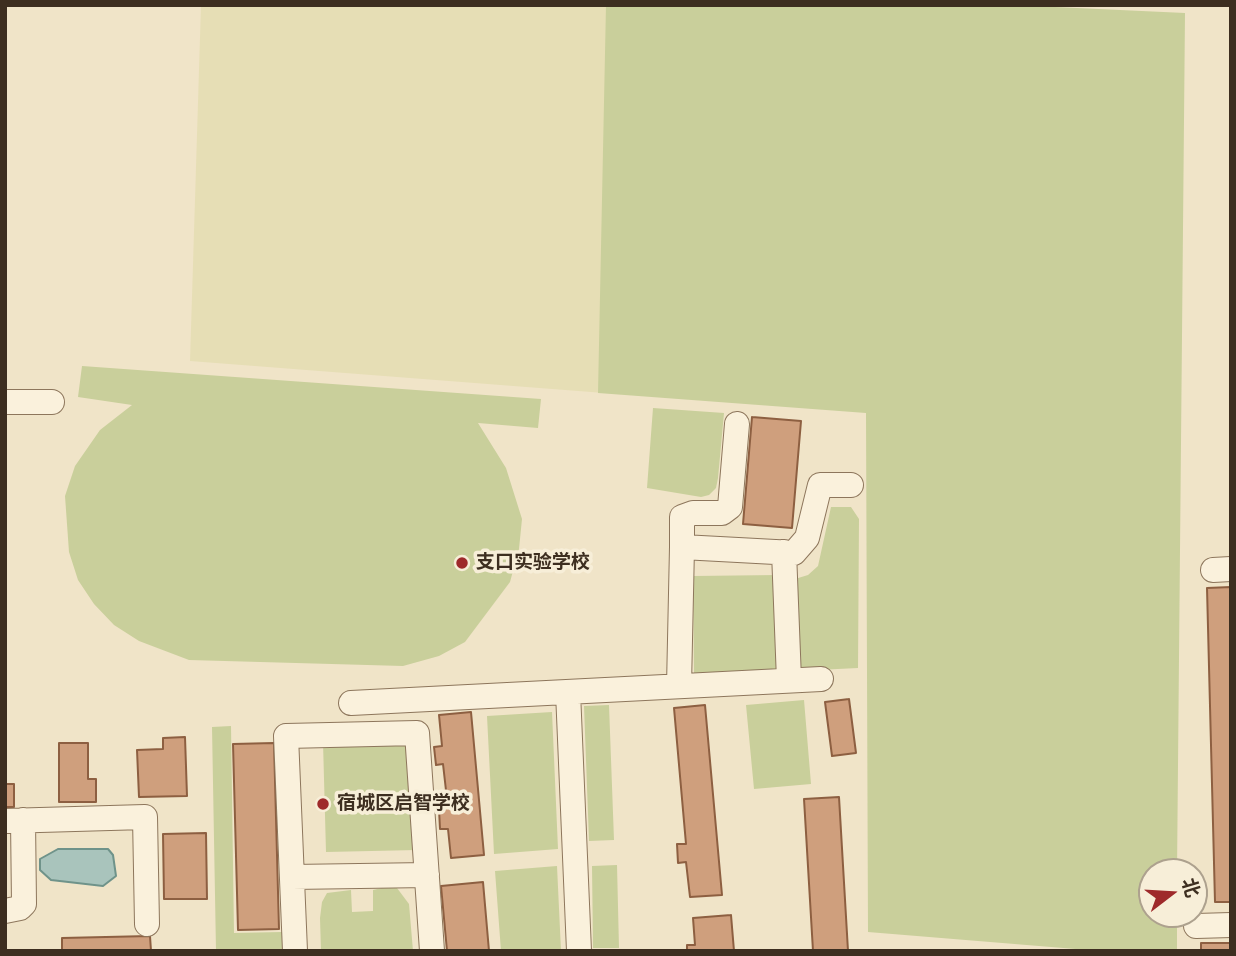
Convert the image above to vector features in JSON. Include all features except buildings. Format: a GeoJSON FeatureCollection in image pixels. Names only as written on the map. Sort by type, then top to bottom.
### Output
{"type":"FeatureCollection","features":[{"type":"Feature","properties":{"kind":"lane"},"geometry":{"type":"LineString","coordinates":[[5,402],[52,402]]}},
{"type":"Feature","properties":{"kind":"lane"},"geometry":{"type":"LineString","coordinates":[[679,686],[682,517],[693,513],[722,513],[730,507],[737,424]]}},
{"type":"Feature","properties":{"kind":"lane"},"geometry":{"type":"LineString","coordinates":[[682,547],[794,552],[807,538],[820,485],[851,485]]}},
{"type":"Feature","properties":{"kind":"lane"},"geometry":{"type":"LineString","coordinates":[[785,552],[789,680]]}},
{"type":"Feature","properties":{"kind":"lane"},"geometry":{"type":"LineString","coordinates":[[351,704],[821,679]]}},
{"type":"Feature","properties":{"kind":"lane"},"geometry":{"type":"LineString","coordinates":[[568,692],[579,951]]}},
{"type":"Feature","properties":{"kind":"lane"},"geometry":{"type":"LineString","coordinates":[[295,951],[286,736],[417,733],[432,951]]}},
{"type":"Feature","properties":{"kind":"lane"},"geometry":{"type":"LineString","coordinates":[[5,911],[20,908],[24,904],[14,821],[145,817],[147,924]]}},
{"type":"Feature","properties":{"kind":"lane"},"geometry":{"type":"LineString","coordinates":[[292,877],[427,875]]}},
{"type":"Feature","properties":{"kind":"lane"},"geometry":{"type":"LineString","coordinates":[[1208,926],[1231,925]]}},
{"type":"Feature","properties":{"kind":"shaded area"},"geometry":{"type":"Polygon","coordinates":[[[201,5],[607,5],[604,393],[190,361],[201,5]]]}},
{"type":"Feature","properties":{"kind":"green space"},"geometry":{"type":"Polygon","coordinates":[[[606,5],[1012,5],[1185,13],[1177,858],[1138,858],[1138,928],[1177,928],[1177,951],[1100,951],[868,932],[866,413],[598,393],[606,5]]]}},
{"type":"Feature","properties":{"kind":"green space"},"geometry":{"type":"Polygon","coordinates":[[[82,366],[541,399],[538,428],[478,423],[506,468],[522,519],[519,549],[510,582],[465,642],[439,656],[403,666],[189,660],[139,641],[114,625],[94,604],[78,580],[69,552],[65,496],[75,466],[100,430],[132,405],[78,397],[82,366]]]}},
{"type":"Feature","properties":{"kind":"green space"},"geometry":{"type":"Polygon","coordinates":[[[653,408],[724,413],[718,478],[716,488],[709,495],[701,497],[647,488],[653,408]]]}},
{"type":"Feature","properties":{"kind":"green space"},"geometry":{"type":"Polygon","coordinates":[[[831,507],[851,507],[859,519],[858,668],[797,671],[795,579],[808,575],[818,566],[831,507]]]}},
{"type":"Feature","properties":{"kind":"green space"},"geometry":{"type":"Polygon","coordinates":[[[778,575],[779,673],[694,673],[693,576],[778,575]]]}},
{"type":"Feature","properties":{"kind":"green space"},"geometry":{"type":"Polygon","coordinates":[[[804,700],[811,784],[754,789],[746,705],[804,700]]]}},
{"type":"Feature","properties":{"kind":"green space"},"geometry":{"type":"Polygon","coordinates":[[[609,705],[614,840],[589,841],[584,706],[609,705]]]}},
{"type":"Feature","properties":{"kind":"green space"},"geometry":{"type":"Polygon","coordinates":[[[552,712],[558,849],[494,854],[487,716],[552,712]]]}},
{"type":"Feature","properties":{"kind":"green space"},"geometry":{"type":"Polygon","coordinates":[[[231,726],[234,933],[282,932],[283,951],[216,951],[212,727],[231,726]]]}},
{"type":"Feature","properties":{"kind":"green space"},"geometry":{"type":"Polygon","coordinates":[[[415,741],[417,850],[326,852],[323,742],[415,741]]]}},
{"type":"Feature","properties":{"kind":"green space"},"geometry":{"type":"Polygon","coordinates":[[[617,865],[619,948],[593,948],[592,866],[617,865]]]}},
{"type":"Feature","properties":{"kind":"green space"},"geometry":{"type":"Polygon","coordinates":[[[557,866],[561,951],[501,951],[495,871],[557,866]]]}},
{"type":"Feature","properties":{"kind":"green space"},"geometry":{"type":"Polygon","coordinates":[[[397,888],[409,904],[413,951],[321,951],[320,918],[322,902],[327,893],[351,890],[352,912],[373,911],[373,890],[397,888]]]}},
{"type":"Feature","properties":{"kind":"water"},"geometry":{"type":"Polygon","coordinates":[[[58,849],[108,849],[113,855],[116,876],[103,886],[51,880],[40,870],[40,859],[58,849]]]}},
{"type":"Feature","properties":{"kind":"place","name":"支口实验学校"},"geometry":{"type":"Point","coordinates":[462,563]}},
{"type":"Feature","properties":{"kind":"place","name":"宿城区启智学校"},"geometry":{"type":"Point","coordinates":[323,804]}}]}
